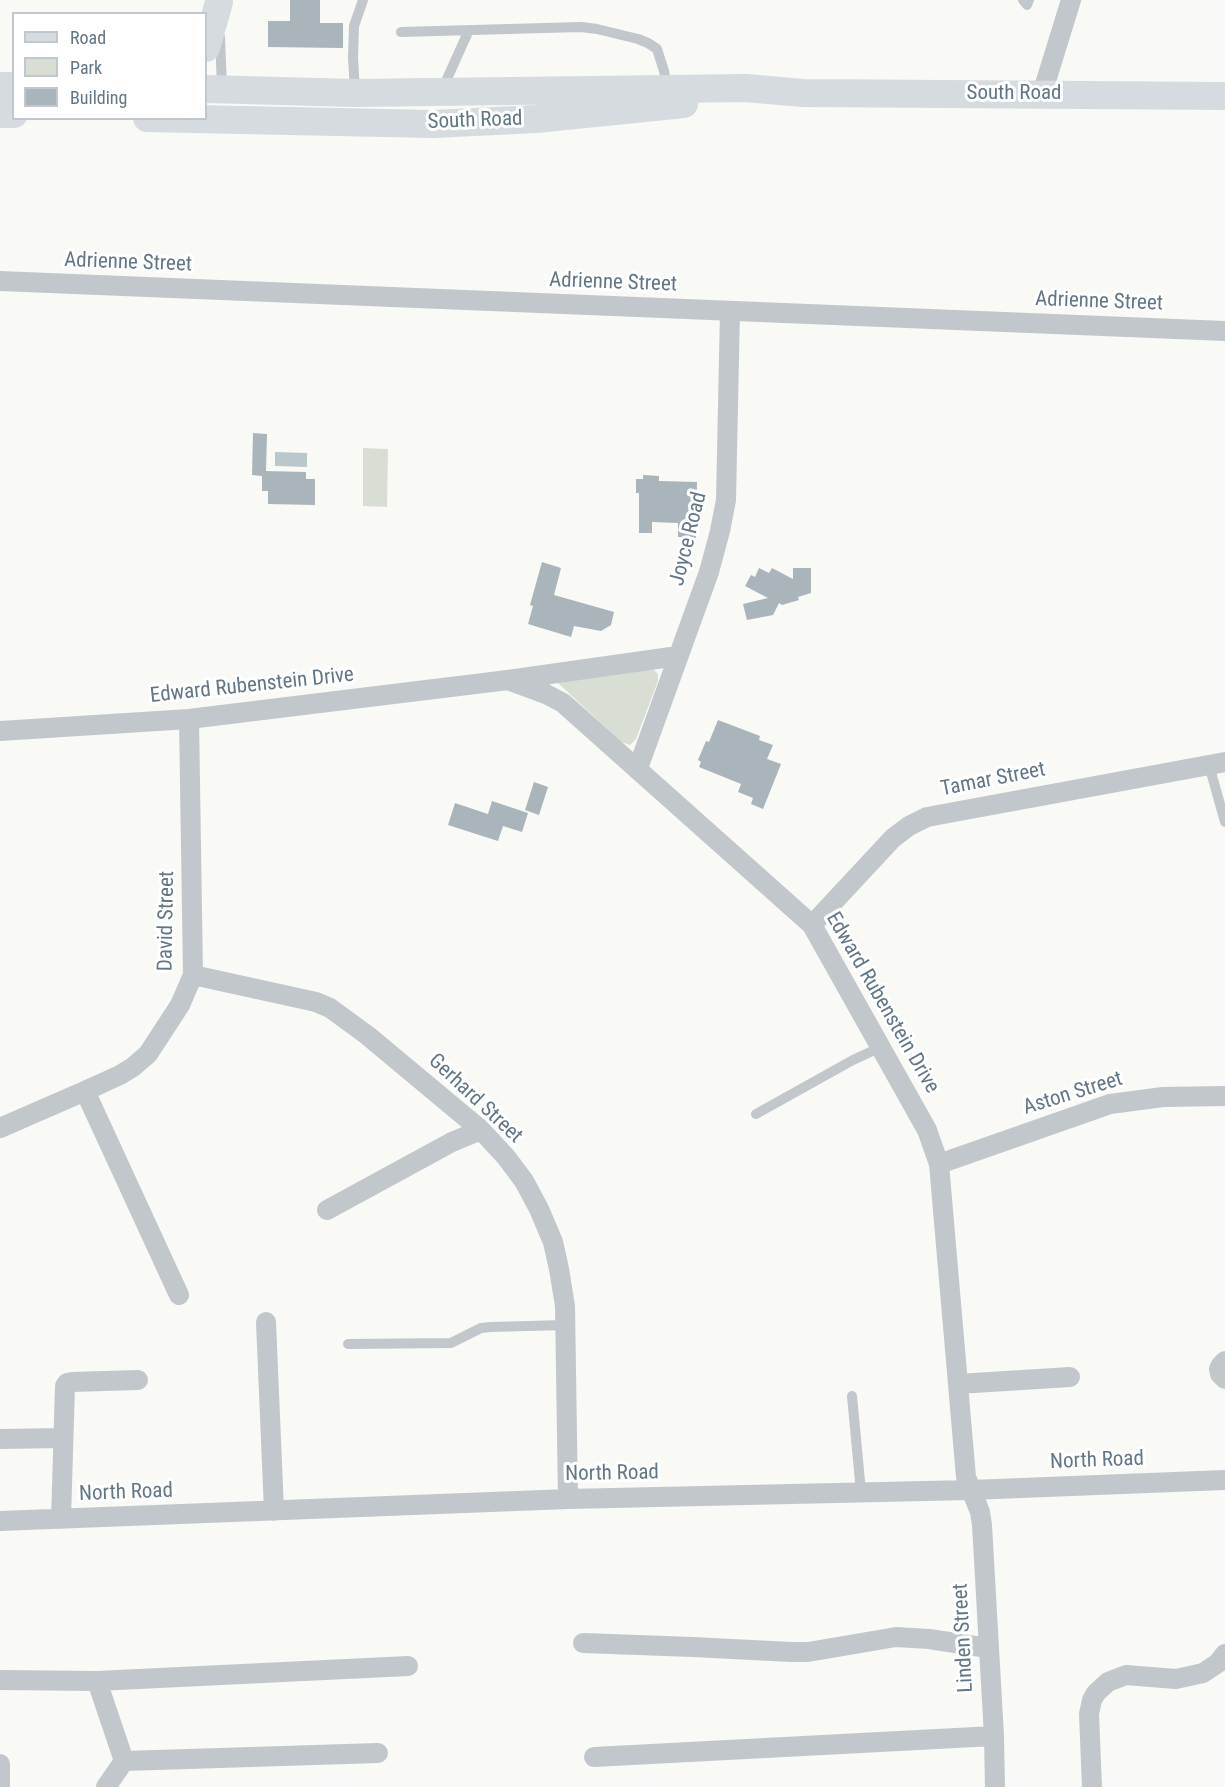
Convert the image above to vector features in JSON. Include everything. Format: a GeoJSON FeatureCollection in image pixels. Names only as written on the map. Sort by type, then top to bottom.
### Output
{"type":"FeatureCollection","features":[{"type":"Feature","properties":{"kind":"street"},"geometry":{"type":"LineString","coordinates":[[1042,94],[1071,0]]}},
{"type":"Feature","properties":{"kind":"street"},"geometry":{"type":"LineString","coordinates":[[207,44],[219,1]]}},
{"type":"Feature","properties":{"kind":"street","name":"South Road"},"geometry":{"type":"LineString","coordinates":[[219,102],[355,93],[667,88],[746,88],[803,93],[1225,96]]}},
{"type":"Feature","properties":{"kind":"street","name":"South Road"},"geometry":{"type":"LineString","coordinates":[[219,102],[433,124],[536,119],[803,93]]}},
{"type":"Feature","properties":{"kind":"street","name":"Adrienne Street"},"geometry":{"type":"LineString","coordinates":[[0,281],[1225,331]]}},
{"type":"Feature","properties":{"kind":"street","name":"Joyce Road"},"geometry":{"type":"LineString","coordinates":[[638,768],[709,572],[720,531],[726,500],[730,311]]}},
{"type":"Feature","properties":{"kind":"street","name":"Edward Rubenstein Drive"},"geometry":{"type":"LineString","coordinates":[[0,731],[189,719],[508,680],[678,656]]}},
{"type":"Feature","properties":{"kind":"street","name":"Edward Rubenstein Drive"},"geometry":{"type":"LineString","coordinates":[[508,680],[563,703],[812,925],[927,1130],[939,1164],[964,1461],[970,1490]]}},
{"type":"Feature","properties":{"kind":"street","name":"David Street"},"geometry":{"type":"LineString","coordinates":[[1,1122],[85,1091],[120,1075],[148,1054],[180,1005],[193,975],[189,719]]}},
{"type":"Feature","properties":{"kind":"street","name":"Tamar Street"},"geometry":{"type":"LineString","coordinates":[[812,925],[893,838],[909,826],[927,818],[1217,763]]}},
{"type":"Feature","properties":{"kind":"street","name":"Gerhard Street"},"geometry":{"type":"LineString","coordinates":[[193,975],[316,1002],[330,1008],[367,1035],[481,1130],[524,1181],[553,1242],[565,1306],[568,1499]]}},
{"type":"Feature","properties":{"kind":"street"},"geometry":{"type":"LineString","coordinates":[[85,1091],[178,1295]]}},
{"type":"Feature","properties":{"kind":"street","name":"Aston Street"},"geometry":{"type":"LineString","coordinates":[[939,1164],[1110,1104],[1163,1097],[1225,1096]]}},
{"type":"Feature","properties":{"kind":"street"},"geometry":{"type":"LineString","coordinates":[[327,1210],[452,1142],[481,1130]]}},
{"type":"Feature","properties":{"kind":"street"},"geometry":{"type":"LineString","coordinates":[[266,1322],[274,1511]]}},
{"type":"Feature","properties":{"kind":"street"},"geometry":{"type":"LineString","coordinates":[[1225,1361],[1221,1365],[1220,1374],[1225,1379]]}},
{"type":"Feature","properties":{"kind":"street"},"geometry":{"type":"LineString","coordinates":[[958,1384],[1070,1377]]}},
{"type":"Feature","properties":{"kind":"street"},"geometry":{"type":"LineString","coordinates":[[61,1519],[64,1391],[67,1383],[138,1380]]}},
{"type":"Feature","properties":{"kind":"street"},"geometry":{"type":"LineString","coordinates":[[0,1439],[63,1437]]}},
{"type":"Feature","properties":{"kind":"street","name":"North Road"},"geometry":{"type":"LineString","coordinates":[[0,1521],[568,1499],[970,1490],[1225,1480]]}},
{"type":"Feature","properties":{"kind":"street","name":"Linden Street"},"geometry":{"type":"LineString","coordinates":[[970,1490],[980,1512],[982,1525],[994,1736],[994,1787]]}},
{"type":"Feature","properties":{"kind":"street"},"geometry":{"type":"LineString","coordinates":[[583,1643],[808,1652],[896,1637],[928,1639],[988,1648]]}},
{"type":"Feature","properties":{"kind":"street"},"geometry":{"type":"LineString","coordinates":[[1092,1787],[1089,1714],[1096,1693],[1108,1682],[1126,1675],[1176,1679],[1203,1674],[1218,1663],[1225,1654]]}},
{"type":"Feature","properties":{"kind":"street"},"geometry":{"type":"LineString","coordinates":[[0,1680],[97,1681],[408,1666]]}},
{"type":"Feature","properties":{"kind":"street"},"geometry":{"type":"LineString","coordinates":[[97,1681],[124,1761]]}},
{"type":"Feature","properties":{"kind":"street"},"geometry":{"type":"LineString","coordinates":[[594,1756],[994,1736]]}},
{"type":"Feature","properties":{"kind":"street"},"geometry":{"type":"LineString","coordinates":[[124,1761],[378,1753]]}},
{"type":"Feature","properties":{"kind":"street"},"geometry":{"type":"LineString","coordinates":[[106,1787],[124,1761]]}},
{"type":"Feature","properties":{"kind":"street"},"geometry":{"type":"LineString","coordinates":[[0,1764],[0,1787]]}},
{"type":"Feature","properties":{"kind":"lane"},"geometry":{"type":"LineString","coordinates":[[355,93],[354,33],[363,0]]}},
{"type":"Feature","properties":{"kind":"lane"},"geometry":{"type":"LineString","coordinates":[[1023,0],[1027,5],[1029,0]]}},
{"type":"Feature","properties":{"kind":"lane"},"geometry":{"type":"LineString","coordinates":[[219,1],[219,102]]}},
{"type":"Feature","properties":{"kind":"lane"},"geometry":{"type":"LineString","coordinates":[[401,32],[581,27],[597,29],[638,39],[657,49],[667,88]]}},
{"type":"Feature","properties":{"kind":"lane"},"geometry":{"type":"LineString","coordinates":[[441,92],[469,30]]}},
{"type":"Feature","properties":{"kind":"lane"},"geometry":{"type":"LineString","coordinates":[[1217,763],[1225,822]]}},
{"type":"Feature","properties":{"kind":"lane"},"geometry":{"type":"LineString","coordinates":[[756,1114],[881,1047]]}},
{"type":"Feature","properties":{"kind":"lane"},"geometry":{"type":"LineString","coordinates":[[348,1344],[451,1343],[481,1328],[491,1326],[565,1325]]}},
{"type":"Feature","properties":{"kind":"lane"},"geometry":{"type":"LineString","coordinates":[[852,1396],[861,1492]]}},
{"type":"Feature","properties":{"kind":"green space"},"geometry":{"type":"Polygon","coordinates":[[[363,448],[388,449],[387,507],[363,506],[363,448]]]}},
{"type":"Feature","properties":{"kind":"green space"},"geometry":{"type":"Polygon","coordinates":[[[653,669],[658,674],[658,681],[636,739],[630,745],[621,742],[557,682],[653,669]]]}},
{"type":"Feature","properties":{"kind":"shaded area"},"geometry":{"type":"Polygon","coordinates":[[[275,452],[307,453],[307,467],[275,466],[275,452]]]}},
{"type":"Feature","properties":{"kind":"building"},"geometry":{"type":"Polygon","coordinates":[[[290,0],[320,0],[320,23],[343,23],[343,48],[268,47],[268,21],[290,21],[290,0]]]}},
{"type":"Feature","properties":{"kind":"building"},"geometry":{"type":"Polygon","coordinates":[[[253,433],[267,434],[266,471],[306,472],[306,479],[315,479],[315,505],[268,504],[268,491],[262,491],[262,476],[252,475],[253,433]]]}},
{"type":"Feature","properties":{"kind":"building"},"geometry":{"type":"Polygon","coordinates":[[[643,475],[659,476],[659,481],[697,482],[696,538],[678,537],[678,523],[652,522],[652,533],[639,533],[639,493],[636,493],[636,479],[643,479],[643,475]]]}},
{"type":"Feature","properties":{"kind":"building"},"geometry":{"type":"Polygon","coordinates":[[[542,562],[561,568],[554,595],[614,612],[611,625],[601,631],[574,626],[571,637],[528,624],[533,606],[530,605],[542,562]]]}},
{"type":"Feature","properties":{"kind":"building"},"geometry":{"type":"Polygon","coordinates":[[[759,568],[769,573],[772,568],[793,579],[793,568],[811,568],[811,593],[798,597],[799,600],[782,605],[779,603],[773,615],[747,620],[743,604],[768,598],[745,586],[751,575],[755,577],[759,568]]]}},
{"type":"Feature","properties":{"kind":"building"},"geometry":{"type":"Polygon","coordinates":[[[718,720],[760,736],[759,740],[773,745],[767,759],[781,764],[763,809],[751,804],[753,798],[738,792],[741,784],[699,767],[701,762],[698,760],[718,720]]]}},
{"type":"Feature","properties":{"kind":"building"},"geometry":{"type":"Polygon","coordinates":[[[534,782],[548,787],[539,815],[525,810],[534,782]]]}},
{"type":"Feature","properties":{"kind":"building"},"geometry":{"type":"Polygon","coordinates":[[[492,801],[528,813],[522,832],[503,826],[498,841],[448,825],[455,803],[488,814],[492,801]]]}}]}
